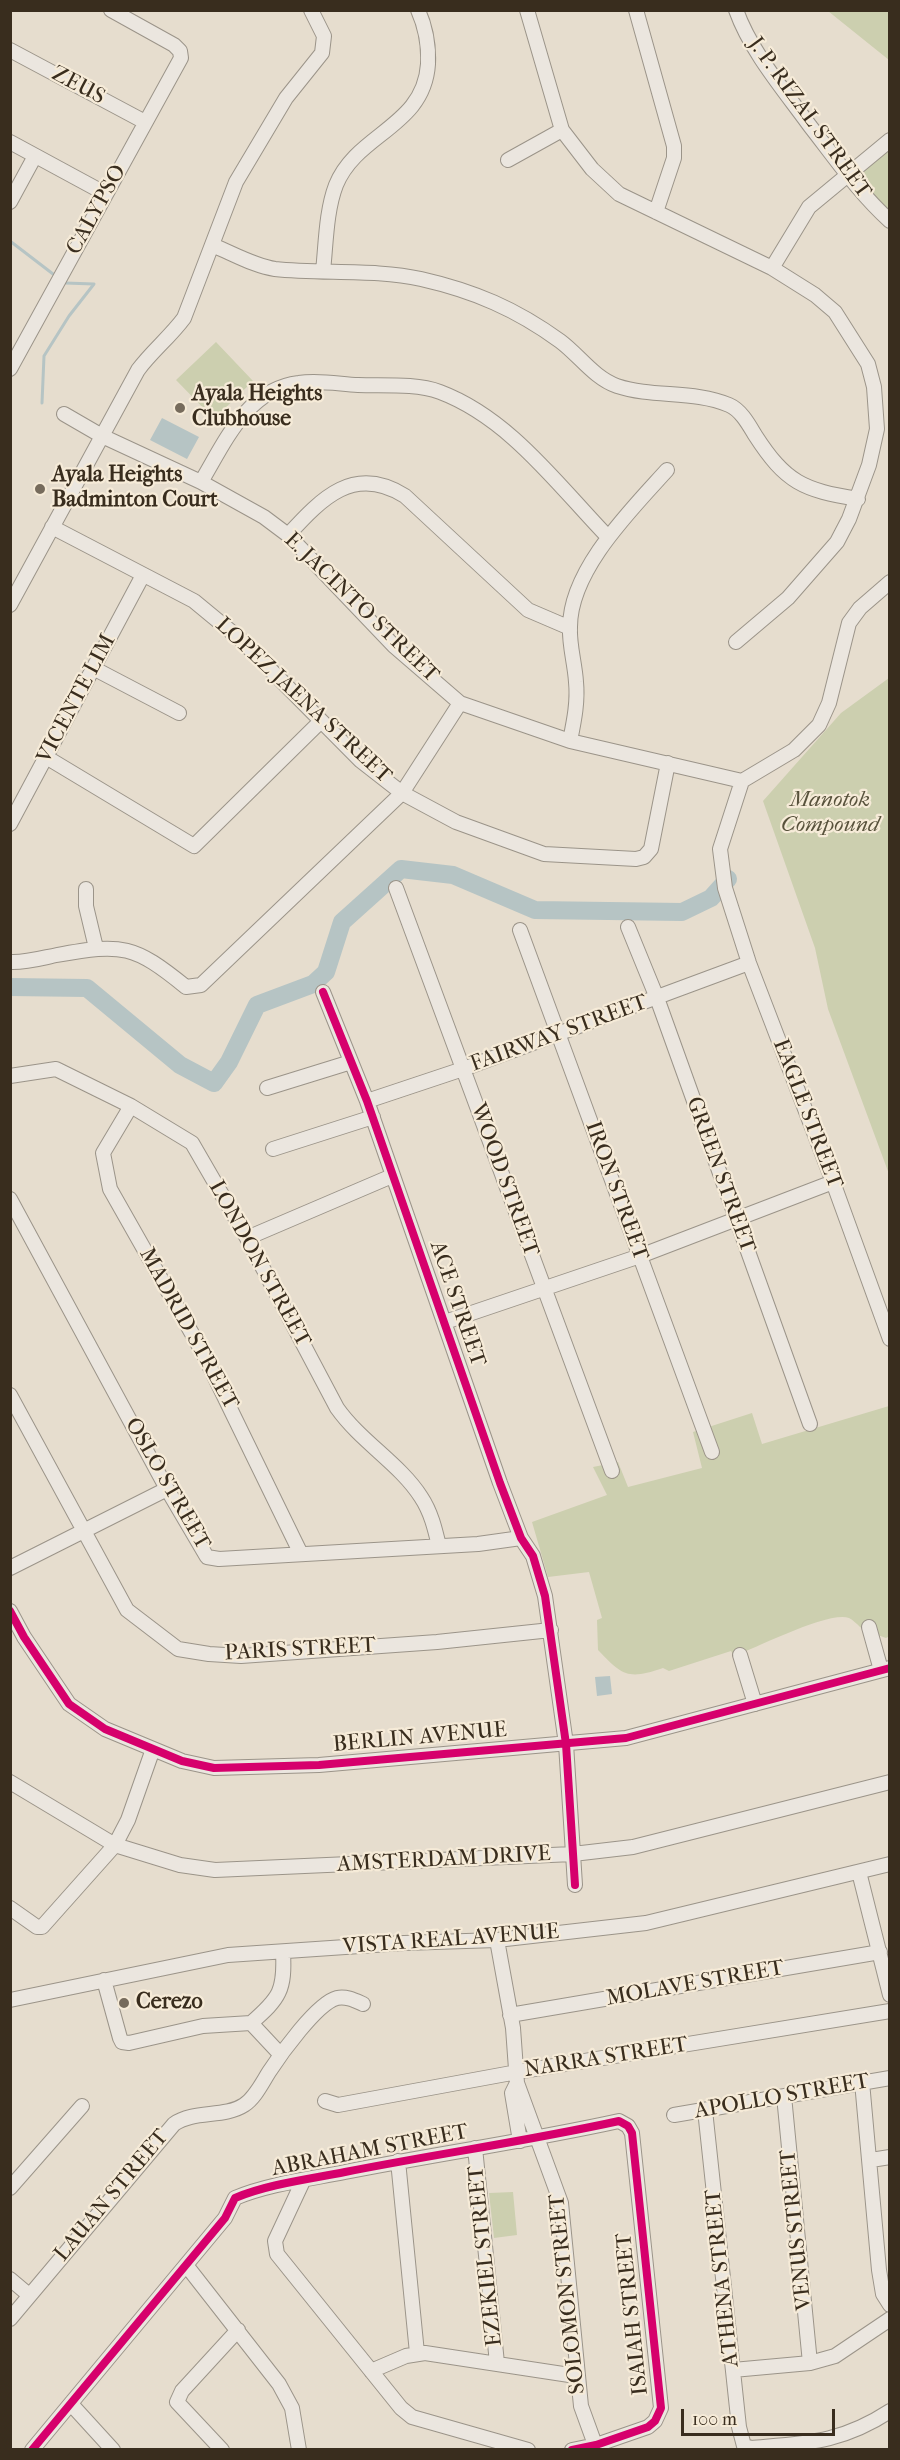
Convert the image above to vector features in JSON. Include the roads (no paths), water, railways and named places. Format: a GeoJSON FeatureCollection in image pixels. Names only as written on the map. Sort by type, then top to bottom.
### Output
{"type":"FeatureCollection","features":[{"type":"Feature","properties":{"kind":"street","name":"CALYPSO"},"geometry":{"type":"LineString","coordinates":[[10,369],[181,58],[180,51],[174,45],[111,10]]}},
{"type":"Feature","properties":{"kind":"street"},"geometry":{"type":"LineString","coordinates":[[10,605],[138,370],[148,357],[170,338],[184,318],[242,172],[286,98],[322,53],[324,36],[311,10]]}},
{"type":"Feature","properties":{"kind":"street"},"geometry":{"type":"LineString","coordinates":[[323,271],[328,220],[336,185],[362,148],[409,112],[420,96],[427,76],[428,54],[426,28],[418,10]]}},
{"type":"Feature","properties":{"kind":"street"},"geometry":{"type":"LineString","coordinates":[[527,10],[562,130],[592,169],[619,194],[772,268],[815,295],[835,312],[867,364],[874,387],[877,429],[858,499],[837,542],[788,598],[736,642]]}},
{"type":"Feature","properties":{"kind":"street"},"geometry":{"type":"LineString","coordinates":[[636,10],[674,146],[674,159],[656,212]]}},
{"type":"Feature","properties":{"kind":"street","name":"J. P. RIZAL STREET"},"geometry":{"type":"LineString","coordinates":[[736,10],[741,24],[780,85],[847,175],[890,221]]}},
{"type":"Feature","properties":{"kind":"street","name":"ZEUS"},"geometry":{"type":"LineString","coordinates":[[10,50],[146,122]]}},
{"type":"Feature","properties":{"kind":"street"},"geometry":{"type":"LineString","coordinates":[[508,160],[562,130]]}},
{"type":"Feature","properties":{"kind":"street"},"geometry":{"type":"LineString","coordinates":[[772,268],[809,207],[890,140]]}},
{"type":"Feature","properties":{"kind":"street"},"geometry":{"type":"LineString","coordinates":[[10,142],[106,194]]}},
{"type":"Feature","properties":{"kind":"street"},"geometry":{"type":"LineString","coordinates":[[10,202],[35,156]]}},
{"type":"Feature","properties":{"kind":"street"},"geometry":{"type":"LineString","coordinates":[[212,245],[274,269],[418,278],[478,294],[526,318],[563,343],[587,367],[616,386],[711,399],[731,405],[746,420],[783,472],[801,486],[826,494],[858,499]]}},
{"type":"Feature","properties":{"kind":"street"},"geometry":{"type":"LineString","coordinates":[[201,482],[242,415],[268,393],[301,382],[401,387],[438,392],[477,410],[510,435],[607,536]]}},
{"type":"Feature","properties":{"kind":"street","name":"E. JACINTO STREET"},"geometry":{"type":"LineString","coordinates":[[64,414],[102,436],[201,482],[288,535],[394,646],[460,703],[570,741],[742,781]]}},
{"type":"Feature","properties":{"kind":"street"},"geometry":{"type":"LineString","coordinates":[[570,741],[575,714],[576,684],[570,628],[572,602],[607,536],[667,470]]}},
{"type":"Feature","properties":{"kind":"street"},"geometry":{"type":"LineString","coordinates":[[288,535],[318,502],[334,492],[353,485],[373,482],[391,487],[405,496],[528,610],[570,628]]}},
{"type":"Feature","properties":{"kind":"street","name":"LOPEZ JAENA STREET"},"geometry":{"type":"LineString","coordinates":[[52,527],[194,601],[240,639],[361,761],[402,792],[456,822],[544,854],[636,859],[644,856],[651,849],[669,763]]}},
{"type":"Feature","properties":{"kind":"street","name":"VICENTE LIM"},"geometry":{"type":"LineString","coordinates":[[10,824],[143,575]]}},
{"type":"Feature","properties":{"kind":"street"},"geometry":{"type":"LineString","coordinates":[[742,781],[794,750],[819,725],[829,703],[849,623],[860,608],[890,582]]}},
{"type":"Feature","properties":{"kind":"street"},"geometry":{"type":"LineString","coordinates":[[93,668],[178,713]]}},
{"type":"Feature","properties":{"kind":"street"},"geometry":{"type":"LineString","coordinates":[[10,962],[96,948],[134,952],[152,960],[186,987],[201,985],[402,792],[460,703]]}},
{"type":"Feature","properties":{"kind":"street"},"geometry":{"type":"LineString","coordinates":[[46,757],[194,846],[320,722]]}},
{"type":"Feature","properties":{"kind":"street","name":"EAGLE STREET"},"geometry":{"type":"LineString","coordinates":[[742,781],[720,849],[725,888],[749,963],[890,1339]]}},
{"type":"Feature","properties":{"kind":"street","name":"WOOD STREET"},"geometry":{"type":"LineString","coordinates":[[396,888],[612,1472]]}},
{"type":"Feature","properties":{"kind":"street"},"geometry":{"type":"LineString","coordinates":[[86,889],[86,906],[96,948]]}},
{"type":"Feature","properties":{"kind":"street","name":"GREEN STREET"},"geometry":{"type":"LineString","coordinates":[[628,927],[657,998],[810,1424]]}},
{"type":"Feature","properties":{"kind":"street","name":"IRON STREET"},"geometry":{"type":"LineString","coordinates":[[520,930],[712,1452]]}},
{"type":"Feature","properties":{"kind":"street","name":"FAIRWAY STREET"},"geometry":{"type":"LineString","coordinates":[[367,1101],[463,1069],[749,963]]}},
{"type":"Feature","properties":{"kind":"street","name":"ACE STREET"},"geometry":{"type":"LineString","coordinates":[[323,992],[373,1117],[521,1538],[533,1556],[545,1596],[566,1744],[575,1885]]}},
{"type":"Feature","properties":{"kind":"street"},"geometry":{"type":"LineString","coordinates":[[267,1088],[351,1062]]}},
{"type":"Feature","properties":{"kind":"street","name":"LONDON STREET"},"geometry":{"type":"LineString","coordinates":[[10,1076],[56,1069],[131,1106],[192,1143],[247,1238],[338,1408],[352,1429],[421,1497],[432,1518],[439,1546]]}},
{"type":"Feature","properties":{"kind":"street","name":"MADRID STREET"},"geometry":{"type":"LineString","coordinates":[[131,1106],[103,1153],[110,1189],[203,1353],[301,1554]]}},
{"type":"Feature","properties":{"kind":"street"},"geometry":{"type":"LineString","coordinates":[[273,1149],[373,1117]]}},
{"type":"Feature","properties":{"kind":"street"},"geometry":{"type":"LineString","coordinates":[[247,1238],[392,1176]]}},
{"type":"Feature","properties":{"kind":"street"},"geometry":{"type":"LineString","coordinates":[[445,1322],[640,1256],[735,1217],[833,1182]]}},
{"type":"Feature","properties":{"kind":"street","name":"OSLO STREET"},"geometry":{"type":"LineString","coordinates":[[10,1199],[167,1489],[207,1557],[219,1559],[439,1546],[521,1538]]}},
{"type":"Feature","properties":{"kind":"street","name":"PARIS STREET"},"geometry":{"type":"LineString","coordinates":[[10,1395],[127,1610],[178,1648],[209,1654],[241,1656],[436,1642],[551,1630]]}},
{"type":"Feature","properties":{"kind":"street"},"geometry":{"type":"LineString","coordinates":[[10,1569],[167,1489]]}},
{"type":"Feature","properties":{"kind":"street","name":"BERLIN AVENUE"},"geometry":{"type":"LineString","coordinates":[[10,1611],[24,1637],[69,1704],[105,1729],[182,1761],[214,1768],[319,1765],[626,1738],[885,1669]]}},
{"type":"Feature","properties":{"kind":"street"},"geometry":{"type":"LineString","coordinates":[[869,1627],[885,1669]]}},
{"type":"Feature","properties":{"kind":"street"},"geometry":{"type":"LineString","coordinates":[[740,1655],[754,1704]]}},
{"type":"Feature","properties":{"kind":"street"},"geometry":{"type":"LineString","coordinates":[[10,1908],[37,1927],[42,1927],[115,1845],[128,1820],[153,1749]]}},
{"type":"Feature","properties":{"kind":"street","name":"AMSTERDAM DRIVE"},"geometry":{"type":"LineString","coordinates":[[10,1782],[115,1845],[180,1865],[214,1870],[573,1854],[633,1847],[890,1782]]}},
{"type":"Feature","properties":{"kind":"street","name":"VISTA REAL AVENUE"},"geometry":{"type":"LineString","coordinates":[[10,2000],[198,1960],[404,1943],[497,1940],[646,1923],[890,1864]]}},
{"type":"Feature","properties":{"kind":"street"},"geometry":{"type":"LineString","coordinates":[[859,1872],[890,1995]]}},
{"type":"Feature","properties":{"kind":"street"},"geometry":{"type":"LineString","coordinates":[[497,1940],[510,2015],[517,2077],[512,2093],[520,2141]]}},
{"type":"Feature","properties":{"kind":"street"},"geometry":{"type":"LineString","coordinates":[[104,1980],[122,2042],[129,2043],[203,2026],[251,2023],[280,1991],[285,1980],[283,1952]]}},
{"type":"Feature","properties":{"kind":"street","name":"MOLAVE STREET"},"geometry":{"type":"LineString","coordinates":[[510,2015],[880,1952]]}},
{"type":"Feature","properties":{"kind":"street","name":"LAUAN STREET"},"geometry":{"type":"LineString","coordinates":[[10,2319],[174,2124],[185,2118],[244,2105],[253,2097],[280,2054],[330,2002],[348,1998],[363,2004]]}},
{"type":"Feature","properties":{"kind":"street","name":"NARRA STREET"},"geometry":{"type":"LineString","coordinates":[[325,2101],[338,2105],[517,2077],[890,2012]]}},
{"type":"Feature","properties":{"kind":"street"},"geometry":{"type":"LineString","coordinates":[[251,2023],[280,2054]]}},
{"type":"Feature","properties":{"kind":"street","name":"SOLOMON STREET"},"geometry":{"type":"LineString","coordinates":[[517,2077],[561,2203],[576,2376],[581,2406],[597,2447]]}},
{"type":"Feature","properties":{"kind":"street","name":"APOLLO STREET"},"geometry":{"type":"LineString","coordinates":[[674,2115],[890,2078]]}},
{"type":"Feature","properties":{"kind":"street"},"geometry":{"type":"LineString","coordinates":[[862,2082],[871,2160],[879,2270],[883,2294],[890,2305]]}},
{"type":"Feature","properties":{"kind":"street","name":"VENUS STREET"},"geometry":{"type":"LineString","coordinates":[[784,2096],[810,2364]]}},
{"type":"Feature","properties":{"kind":"street"},"geometry":{"type":"LineString","coordinates":[[10,2188],[82,2106]]}},
{"type":"Feature","properties":{"kind":"street","name":"ATHENA STREET"},"geometry":{"type":"LineString","coordinates":[[705,2110],[733,2370],[744,2446],[751,2448],[819,2441],[854,2432],[890,2411]]}},
{"type":"Feature","properties":{"kind":"street","name":"ABRAHAM STREET"},"geometry":{"type":"LineString","coordinates":[[32,2450],[225,2218],[235,2198],[398,2161],[539,2138],[619,2121]]}},
{"type":"Feature","properties":{"kind":"street","name":"ISAIAH STREET"},"geometry":{"type":"LineString","coordinates":[[572,2450],[597,2447],[648,2427],[655,2421],[660,2408],[632,2133],[628,2126],[619,2121]]}},
{"type":"Feature","properties":{"kind":"street","name":"EZEKIEL STREET"},"geometry":{"type":"LineString","coordinates":[[475,2148],[497,2363]]}},
{"type":"Feature","properties":{"kind":"street"},"geometry":{"type":"LineString","coordinates":[[871,2160],[890,2157]]}},
{"type":"Feature","properties":{"kind":"street"},"geometry":{"type":"LineString","coordinates":[[398,2161],[417,2353]]}},
{"type":"Feature","properties":{"kind":"street"},"geometry":{"type":"LineString","coordinates":[[303,2181],[275,2241],[277,2253],[401,2408],[412,2417],[528,2450]]}},
{"type":"Feature","properties":{"kind":"street"},"geometry":{"type":"LineString","coordinates":[[186,2265],[279,2384],[292,2408],[299,2450]]}},
{"type":"Feature","properties":{"kind":"street"},"geometry":{"type":"LineString","coordinates":[[10,2279],[29,2295]]}},
{"type":"Feature","properties":{"kind":"street"},"geometry":{"type":"LineString","coordinates":[[733,2370],[810,2364],[835,2356],[890,2319]]}},
{"type":"Feature","properties":{"kind":"street"},"geometry":{"type":"LineString","coordinates":[[222,2450],[177,2402],[182,2391],[238,2330]]}},
{"type":"Feature","properties":{"kind":"street"},"geometry":{"type":"LineString","coordinates":[[371,2371],[417,2353],[576,2376]]}},
{"type":"Feature","properties":{"kind":"street"},"geometry":{"type":"LineString","coordinates":[[71,2404],[113,2450]]}},
{"type":"Feature","properties":{"kind":"waterway"},"geometry":{"type":"LineString","coordinates":[[10,241],[53,274]]}},
{"type":"Feature","properties":{"kind":"waterway"},"geometry":{"type":"LineString","coordinates":[[42,403],[44,356],[69,316],[94,284],[65,283]]}},
{"type":"Feature","properties":{"kind":"waterway"},"geometry":{"type":"LineString","coordinates":[[10,987],[87,988],[180,1065],[214,1083],[229,1062],[257,1005],[313,984],[326,972],[342,922],[401,869],[453,875],[535,910],[682,912],[711,898],[728,879]]}},
{"type":"Feature","properties":{"kind":"place","name":"Ayala Heights Clubhouse"},"geometry":{"type":"Point","coordinates":[180,408]}},
{"type":"Feature","properties":{"kind":"place","name":"Ayala Heights Badminton Court"},"geometry":{"type":"Point","coordinates":[40,489]}},
{"type":"Feature","properties":{"kind":"place","name":"Cerezo"},"geometry":{"type":"Point","coordinates":[124,2003]}},
{"type":"Feature","properties":{"kind":"park label","name":"Manotok Compound"},"geometry":{"type":"Point","coordinates":[830,814]}}]}
